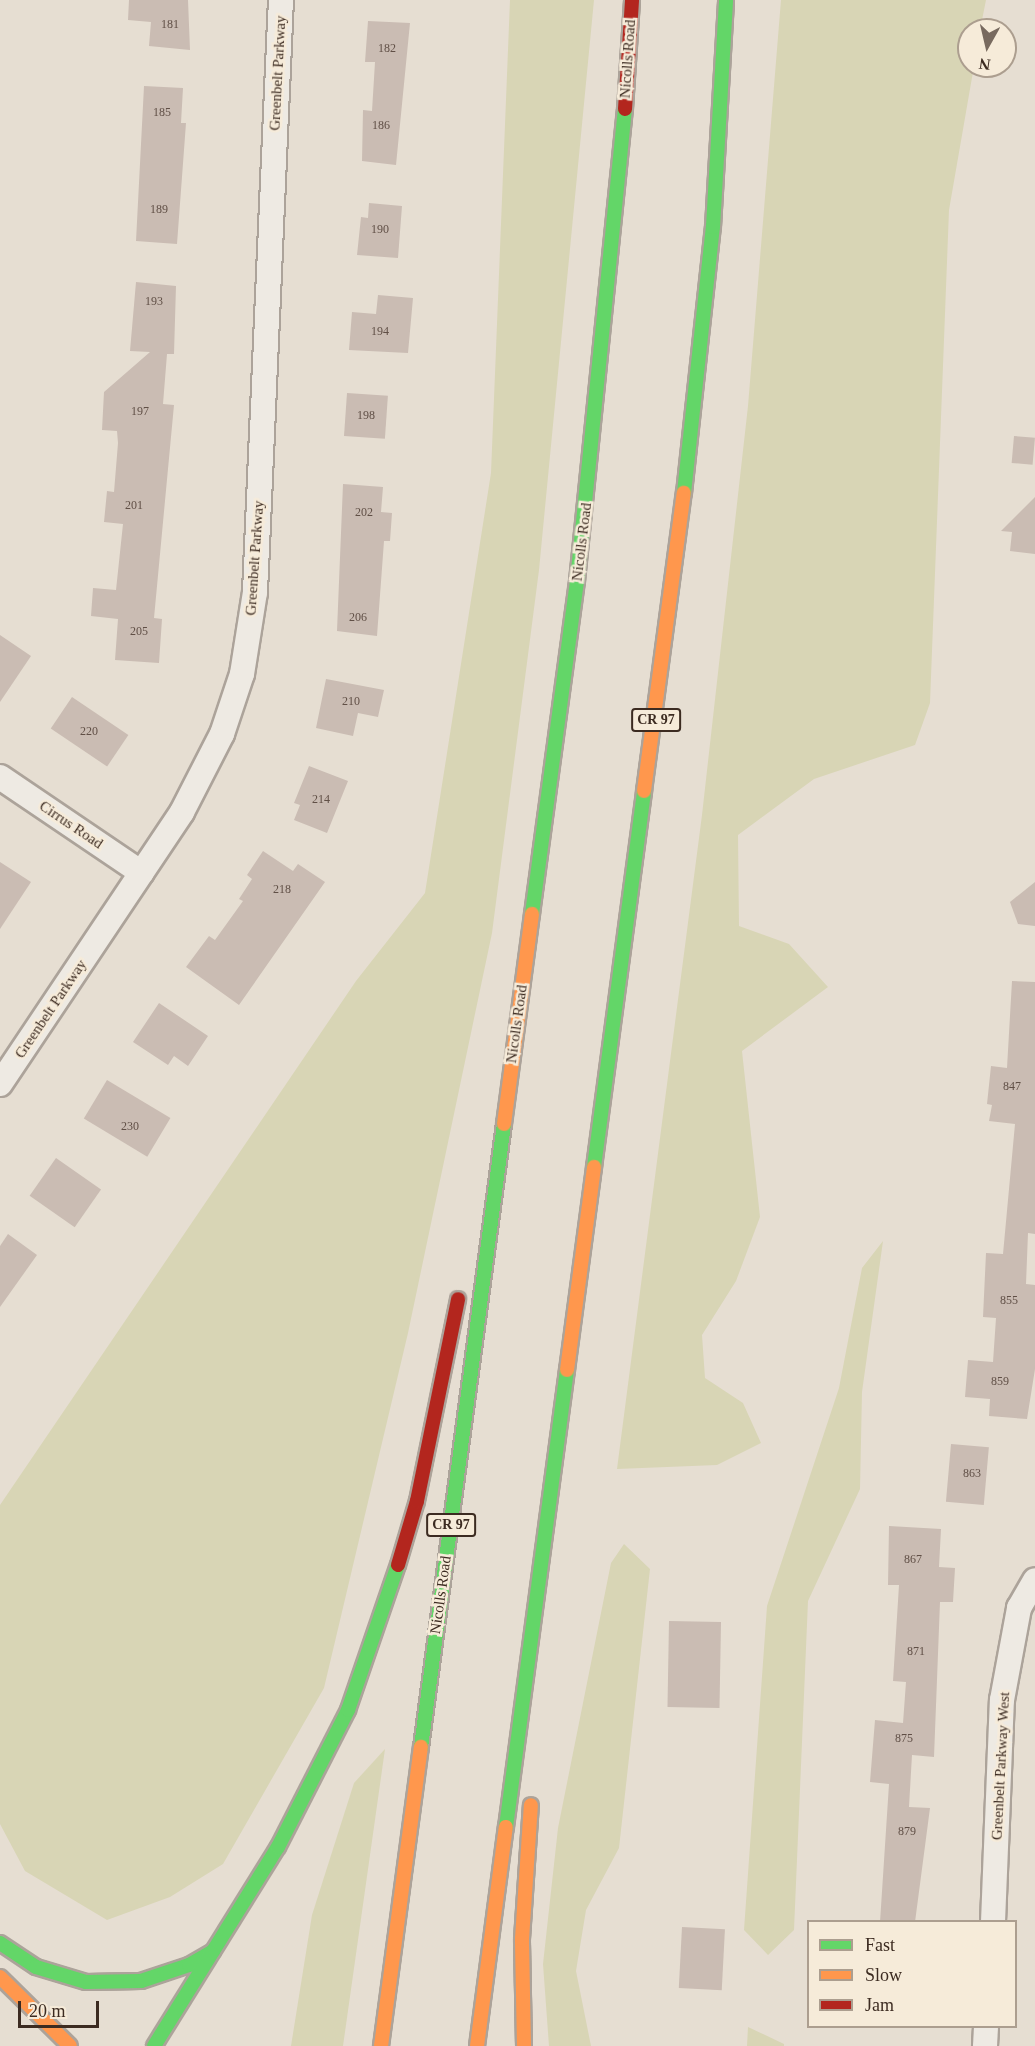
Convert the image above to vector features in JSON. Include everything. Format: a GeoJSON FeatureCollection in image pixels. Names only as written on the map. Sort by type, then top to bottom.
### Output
{"type":"FeatureCollection","features":[{"type":"Feature","properties":{"kind":"main road","name":"Nicolls Road"},"geometry":{"type":"LineString","coordinates":[[381,2046],[600,391],[632,0]]}},
{"type":"Feature","properties":{"kind":"main road","name":"CR 97"},"geometry":{"type":"LineString","coordinates":[[477,2046],[692,434],[713,227],[726,0]]}},
{"type":"Feature","properties":{"kind":"main road"},"geometry":{"type":"LineString","coordinates":[[488,1119],[520,1004]]}},
{"type":"Feature","properties":{"kind":"main road"},"geometry":{"type":"LineString","coordinates":[[154,2046],[314,1784],[376,1637],[420,1491],[460,1283]]}},
{"type":"Feature","properties":{"kind":"main road"},"geometry":{"type":"LineString","coordinates":[[532,1642],[533,1748]]}},
{"type":"Feature","properties":{"kind":"main road"},"geometry":{"type":"LineString","coordinates":[[524,2046],[522,1939],[532,1794]]}},
{"type":"Feature","properties":{"kind":"main road"},"geometry":{"type":"LineString","coordinates":[[0,1943],[36,1967],[86,1982],[141,1981],[189,1965],[213,1951]]}},
{"type":"Feature","properties":{"kind":"main road"},"geometry":{"type":"LineString","coordinates":[[0,1977],[70,2046]]}},
{"type":"Feature","properties":{"kind":"street","name":"Greenbelt Parkway"},"geometry":{"type":"LineString","coordinates":[[0,1084],[182,812],[222,734],[242,674],[255,592],[281,0]]}},
{"type":"Feature","properties":{"kind":"street","name":"Cirrus Road"},"geometry":{"type":"LineString","coordinates":[[0,777],[142,873]]}},
{"type":"Feature","properties":{"kind":"street","name":"Greenbelt Parkway West"},"geometry":{"type":"LineString","coordinates":[[993,1920],[1002,1700],[1019,1608],[1035,1580]]}},
{"type":"Feature","properties":{"kind":"street"},"geometry":{"type":"LineString","coordinates":[[985,2046],[987,2028]]}},
{"type":"Feature","properties":{"kind":"shaded area"},"geometry":{"type":"Polygon","coordinates":[[[510,0],[594,0],[539,570],[492,933],[408,1333],[324,1688],[223,1864],[170,1897],[107,1920],[25,1871],[0,1824],[0,1505],[356,981],[425,893],[491,473],[510,0]]]}},
{"type":"Feature","properties":{"kind":"shaded area"},"geometry":{"type":"Polygon","coordinates":[[[781,0],[986,0],[982,18],[957,18],[957,78],[972,78],[949,210],[930,703],[915,745],[814,779],[738,835],[739,926],[789,944],[828,987],[742,1051],[760,1217],[736,1281],[702,1335],[705,1378],[743,1403],[761,1443],[717,1465],[617,1469],[702,815],[748,406],[781,0]]]}},
{"type":"Feature","properties":{"kind":"shaded area"},"geometry":{"type":"Polygon","coordinates":[[[883,1241],[862,1392],[860,1489],[808,1601],[794,1930],[768,1955],[744,1930],[767,1606],[839,1388],[862,1268],[883,1241]]]}},
{"type":"Feature","properties":{"kind":"shaded area"},"geometry":{"type":"Polygon","coordinates":[[[624,1544],[650,1569],[619,1848],[586,1910],[576,1971],[591,2046],[549,2046],[543,1964],[558,1828],[611,1563],[624,1544]]]}},
{"type":"Feature","properties":{"kind":"shaded area"},"geometry":{"type":"Polygon","coordinates":[[[385,1749],[343,2046],[291,2046],[312,1915],[354,1783],[385,1749]]]}},
{"type":"Feature","properties":{"kind":"shaded area"},"geometry":{"type":"Polygon","coordinates":[[[748,2027],[784,2044],[784,2046],[747,2046],[748,2027]]]}},
{"type":"Feature","properties":{"kind":"building"},"geometry":{"type":"Polygon","coordinates":[[[129,0],[188,0],[190,50],[149,46],[151,22],[128,20],[129,0]]]}},
{"type":"Feature","properties":{"kind":"building"},"geometry":{"type":"Polygon","coordinates":[[[368,21],[410,23],[396,165],[362,161],[363,110],[372,111],[375,62],[365,62],[368,21]]]}},
{"type":"Feature","properties":{"kind":"building"},"geometry":{"type":"Polygon","coordinates":[[[144,86],[183,88],[181,123],[186,123],[177,244],[136,241],[144,86]]]}},
{"type":"Feature","properties":{"kind":"building"},"geometry":{"type":"Polygon","coordinates":[[[369,203],[402,206],[398,258],[357,255],[361,217],[368,218],[369,203]]]}},
{"type":"Feature","properties":{"kind":"building"},"geometry":{"type":"Polygon","coordinates":[[[136,282],[176,286],[174,354],[167,354],[163,404],[174,405],[154,618],[162,619],[159,663],[115,660],[118,619],[91,616],[93,588],[116,590],[123,524],[104,522],[107,491],[114,492],[118,443],[117,431],[102,430],[104,392],[150,352],[130,351],[136,282]]]}},
{"type":"Feature","properties":{"kind":"building"},"geometry":{"type":"Polygon","coordinates":[[[378,295],[413,298],[408,353],[349,350],[352,312],[376,314],[378,295]]]}},
{"type":"Feature","properties":{"kind":"building"},"geometry":{"type":"Polygon","coordinates":[[[347,393],[388,396],[385,439],[344,436],[347,393]]]}},
{"type":"Feature","properties":{"kind":"building"},"geometry":{"type":"Polygon","coordinates":[[[1014,436],[1035,438],[1033,465],[1012,463],[1014,436]]]}},
{"type":"Feature","properties":{"kind":"building"},"geometry":{"type":"Polygon","coordinates":[[[343,484],[383,487],[381,512],[392,513],[390,541],[384,541],[377,636],[337,631],[343,484]]]}},
{"type":"Feature","properties":{"kind":"building"},"geometry":{"type":"Polygon","coordinates":[[[1035,497],[1035,554],[1010,551],[1012,532],[1001,531],[1035,497]]]}},
{"type":"Feature","properties":{"kind":"building"},"geometry":{"type":"Polygon","coordinates":[[[0,635],[31,656],[0,702],[0,635]]]}},
{"type":"Feature","properties":{"kind":"building"},"geometry":{"type":"Polygon","coordinates":[[[326,679],[384,690],[378,717],[358,713],[353,736],[316,728],[326,679]]]}},
{"type":"Feature","properties":{"kind":"building"},"geometry":{"type":"Polygon","coordinates":[[[72,697],[128,735],[107,767],[51,729],[72,697]]]}},
{"type":"Feature","properties":{"kind":"building"},"geometry":{"type":"Polygon","coordinates":[[[309,766],[348,781],[327,833],[294,820],[300,805],[294,803],[309,766]]]}},
{"type":"Feature","properties":{"kind":"building"},"geometry":{"type":"Polygon","coordinates":[[[263,851],[293,871],[298,864],[325,882],[239,1005],[186,967],[209,936],[215,940],[243,901],[239,899],[252,879],[247,875],[263,851]]]}},
{"type":"Feature","properties":{"kind":"building"},"geometry":{"type":"Polygon","coordinates":[[[0,862],[31,882],[0,929],[0,862]]]}},
{"type":"Feature","properties":{"kind":"building"},"geometry":{"type":"Polygon","coordinates":[[[1035,882],[1035,926],[1018,924],[1010,902],[1035,882]]]}},
{"type":"Feature","properties":{"kind":"building"},"geometry":{"type":"Polygon","coordinates":[[[1012,981],[1035,982],[1035,1234],[1028,1233],[1026,1284],[1035,1285],[1035,1369],[1027,1419],[989,1416],[990,1399],[965,1397],[968,1360],[993,1362],[996,1318],[983,1317],[986,1253],[1003,1254],[1015,1124],[989,1121],[992,1105],[987,1104],[991,1066],[1007,1068],[1012,981]]]}},
{"type":"Feature","properties":{"kind":"building"},"geometry":{"type":"Polygon","coordinates":[[[159,1003],[208,1036],[188,1066],[174,1056],[168,1065],[133,1042],[159,1003]]]}},
{"type":"Feature","properties":{"kind":"building"},"geometry":{"type":"Polygon","coordinates":[[[107,1080],[170,1118],[147,1157],[84,1119],[107,1080]]]}},
{"type":"Feature","properties":{"kind":"building"},"geometry":{"type":"Polygon","coordinates":[[[56,1158],[101,1190],[75,1227],[30,1196],[56,1158]]]}},
{"type":"Feature","properties":{"kind":"building"},"geometry":{"type":"Polygon","coordinates":[[[8,1234],[37,1255],[0,1307],[0,1246],[8,1234]]]}},
{"type":"Feature","properties":{"kind":"building"},"geometry":{"type":"Polygon","coordinates":[[[951,1444],[989,1447],[984,1505],[946,1502],[951,1444]]]}},
{"type":"Feature","properties":{"kind":"building"},"geometry":{"type":"Polygon","coordinates":[[[889,1526],[941,1529],[939,1567],[955,1568],[953,1602],[940,1602],[934,1757],[912,1755],[909,1807],[930,1808],[915,1920],[880,1920],[889,1784],[870,1782],[875,1720],[903,1723],[906,1682],[893,1681],[899,1585],[888,1585],[889,1526]]]}},
{"type":"Feature","properties":{"kind":"building"},"geometry":{"type":"Polygon","coordinates":[[[669,1621],[721,1622],[719,1708],[667,1707],[669,1621]]]}},
{"type":"Feature","properties":{"kind":"building"},"geometry":{"type":"Polygon","coordinates":[[[682,1927],[725,1929],[722,1990],[679,1988],[682,1927]]]}},
{"type":"Feature","properties":{"kind":"traffic: fast"},"geometry":{"type":"LineString","coordinates":[[684,493],[713,227],[726,0]]}},
{"type":"Feature","properties":{"kind":"traffic: fast"},"geometry":{"type":"LineString","coordinates":[[532,914],[577,581],[625,109]]}},
{"type":"Feature","properties":{"kind":"traffic: fast"},"geometry":{"type":"LineString","coordinates":[[594,1167],[644,791]]}},
{"type":"Feature","properties":{"kind":"traffic: fast"},"geometry":{"type":"LineString","coordinates":[[421,1747],[504,1124]]}},
{"type":"Feature","properties":{"kind":"traffic: fast"},"geometry":{"type":"LineString","coordinates":[[506,1827],[567,1370]]}},
{"type":"Feature","properties":{"kind":"traffic: fast"},"geometry":{"type":"LineString","coordinates":[[154,2046],[278,1847],[348,1710],[398,1565]]}},
{"type":"Feature","properties":{"kind":"traffic: fast"},"geometry":{"type":"LineString","coordinates":[[0,1943],[36,1967],[86,1982],[141,1981],[189,1965],[213,1951]]}},
{"type":"Feature","properties":{"kind":"traffic: slow"},"geometry":{"type":"LineString","coordinates":[[644,791],[684,493]]}},
{"type":"Feature","properties":{"kind":"traffic: slow"},"geometry":{"type":"LineString","coordinates":[[504,1124],[532,914]]}},
{"type":"Feature","properties":{"kind":"traffic: slow"},"geometry":{"type":"LineString","coordinates":[[567,1370],[594,1167]]}},
{"type":"Feature","properties":{"kind":"traffic: slow"},"geometry":{"type":"LineString","coordinates":[[381,2046],[421,1747]]}},
{"type":"Feature","properties":{"kind":"traffic: slow"},"geometry":{"type":"LineString","coordinates":[[524,2046],[522,1939],[531,1805]]}},
{"type":"Feature","properties":{"kind":"traffic: slow"},"geometry":{"type":"LineString","coordinates":[[477,2046],[506,1827]]}},
{"type":"Feature","properties":{"kind":"traffic: slow"},"geometry":{"type":"LineString","coordinates":[[0,1977],[70,2046]]}},
{"type":"Feature","properties":{"kind":"traffic: jam"},"geometry":{"type":"LineString","coordinates":[[625,109],[632,0]]}},
{"type":"Feature","properties":{"kind":"traffic: jam"},"geometry":{"type":"LineString","coordinates":[[398,1565],[417,1501],[458,1299]]}}]}
